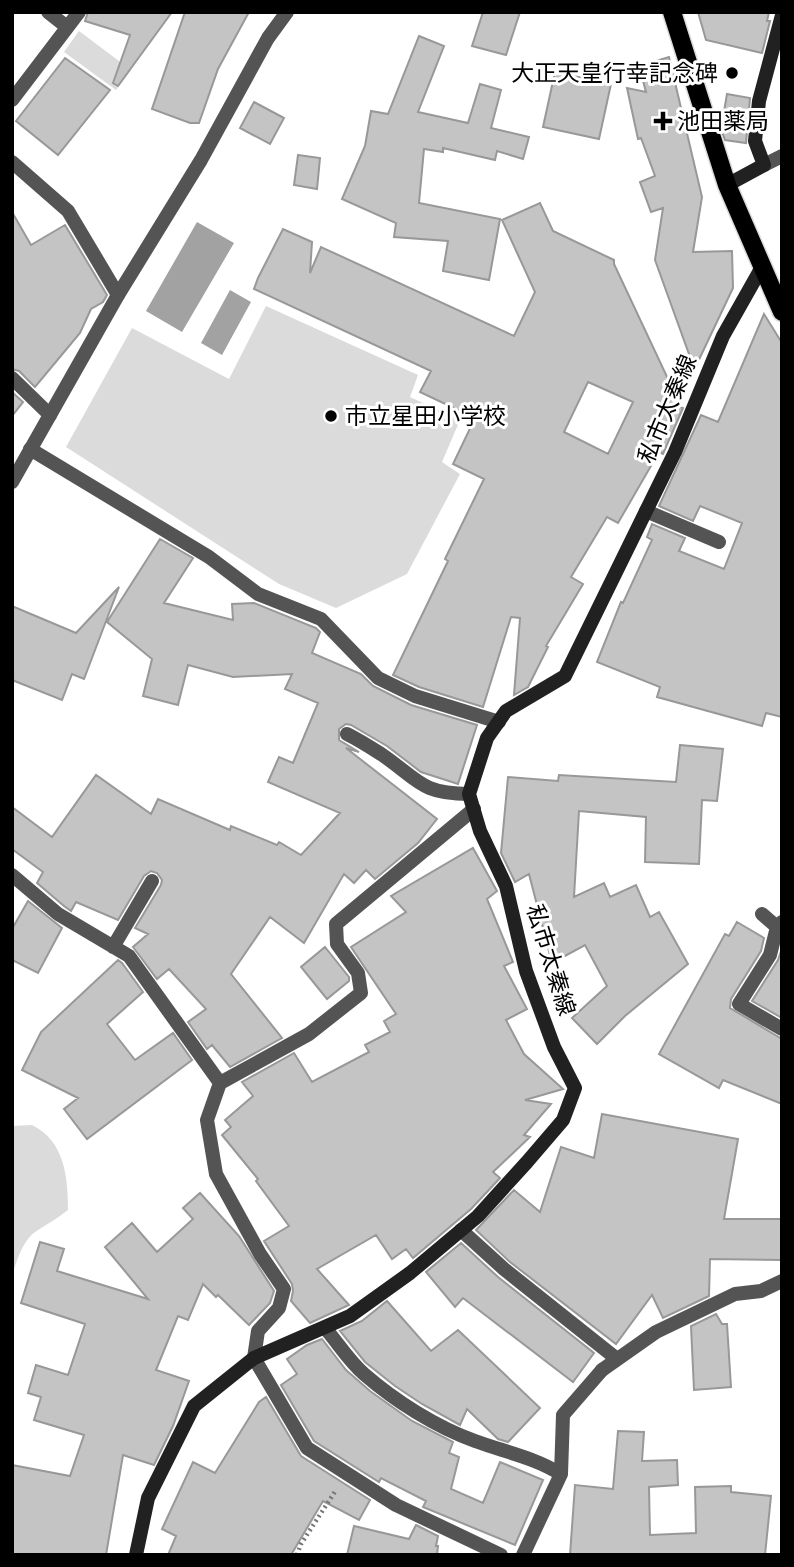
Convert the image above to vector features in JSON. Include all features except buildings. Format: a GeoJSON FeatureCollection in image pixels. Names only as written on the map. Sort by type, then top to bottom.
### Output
{"type":"FeatureCollection","features":[{"type":"Feature","properties":{"kind":"main road"},"geometry":{"type":"LineString","coordinates":[[671,12],[727,185],[782,312]]}},
{"type":"Feature","properties":{"kind":"main road"},"geometry":{"type":"LineString","coordinates":[[727,185],[764,165],[755,141],[759,101],[782,15]]}},
{"type":"Feature","properties":{"kind":"main road","name":"私市太秦線"},"geometry":{"type":"LineString","coordinates":[[136,1555],[148,1498],[194,1406],[254,1358],[350,1316],[400,1280],[478,1216],[562,1121],[575,1088],[554,1047],[531,984],[506,886],[480,831],[470,794],[487,738],[506,711],[565,676],[675,453],[723,336],[762,267]]}},
{"type":"Feature","properties":{"kind":"street"},"geometry":{"type":"LineString","coordinates":[[48,12],[66,27]]}},
{"type":"Feature","properties":{"kind":"street"},"geometry":{"type":"LineString","coordinates":[[12,100],[79,12]]}},
{"type":"Feature","properties":{"kind":"street"},"geometry":{"type":"LineString","coordinates":[[12,482],[118,295],[201,160],[268,38],[287,12]]}},
{"type":"Feature","properties":{"kind":"street"},"geometry":{"type":"LineString","coordinates":[[764,165],[782,156]]}},
{"type":"Feature","properties":{"kind":"street"},"geometry":{"type":"LineString","coordinates":[[12,162],[68,211],[118,295]]}},
{"type":"Feature","properties":{"kind":"street"},"geometry":{"type":"LineString","coordinates":[[12,378],[50,415]]}},
{"type":"Feature","properties":{"kind":"street"},"geometry":{"type":"LineString","coordinates":[[30,449],[198,550],[258,594],[321,619],[378,678],[415,696],[499,722]]}},
{"type":"Feature","properties":{"kind":"street"},"geometry":{"type":"LineString","coordinates":[[646,511],[719,542]]}},
{"type":"Feature","properties":{"kind":"street"},"geometry":{"type":"LineString","coordinates":[[347,734],[382,754],[421,786],[447,794],[470,794]]}},
{"type":"Feature","properties":{"kind":"street"},"geometry":{"type":"LineString","coordinates":[[474,809],[336,924],[337,943],[358,973],[361,993],[309,1034],[220,1083],[207,1120],[216,1174],[260,1254],[284,1289],[279,1308],[258,1331],[254,1358],[307,1448],[397,1505],[502,1555]]}},
{"type":"Feature","properties":{"kind":"street"},"geometry":{"type":"LineString","coordinates":[[12,875],[58,914],[129,956],[220,1083]]}},
{"type":"Feature","properties":{"kind":"street"},"geometry":{"type":"LineString","coordinates":[[113,947],[152,881]]}},
{"type":"Feature","properties":{"kind":"street"},"geometry":{"type":"LineString","coordinates":[[762,914],[780,925],[770,955],[739,1003],[782,1029]]}},
{"type":"Feature","properties":{"kind":"street"},"geometry":{"type":"LineString","coordinates":[[461,1230],[504,1269],[617,1359]]}},
{"type":"Feature","properties":{"kind":"street"},"geometry":{"type":"LineString","coordinates":[[523,1555],[561,1474],[563,1415],[602,1370],[656,1332],[735,1294],[761,1291],[781,1284]]}},
{"type":"Feature","properties":{"kind":"street"},"geometry":{"type":"LineString","coordinates":[[326,1328],[362,1373],[435,1423],[474,1441],[540,1461],[561,1474]]}},
{"type":"Feature","properties":{"kind":"path"},"geometry":{"type":"LineString","coordinates":[[297,1555],[300,1544],[347,1473]]}},
{"type":"Feature","properties":{"kind":"shaded area"},"geometry":{"type":"Polygon","coordinates":[[[79,31],[131,70],[116,90],[64,52],[79,31]]]}},
{"type":"Feature","properties":{"kind":"shaded area"},"geometry":{"type":"Polygon","coordinates":[[[197,222],[234,243],[182,332],[146,311],[197,222]]]}},
{"type":"Feature","properties":{"kind":"shaded area"},"geometry":{"type":"Polygon","coordinates":[[[230,290],[251,302],[222,355],[201,343],[230,290]]]}},
{"type":"Feature","properties":{"kind":"shaded area"},"geometry":{"type":"Polygon","coordinates":[[[266,306],[418,375],[410,397],[460,420],[442,462],[460,474],[407,574],[336,608],[279,584],[66,447],[132,328],[229,379],[266,306]]]}},
{"type":"Feature","properties":{"kind":"shaded area"},"geometry":{"type":"Polygon","coordinates":[[[32,1125],[43,1132],[58,1150],[67,1185],[68,1210],[28,1238],[12,1275],[12,1126],[32,1125]]]}},
{"type":"Feature","properties":{"kind":"place","name":"大正天皇行幸記念碑"},"geometry":{"type":"Point","coordinates":[732,73]}},
{"type":"Feature","properties":{"kind":"place","name":"池田薬局"},"geometry":{"type":"Point","coordinates":[663,121]}},
{"type":"Feature","properties":{"kind":"place","name":"市立星田小学校"},"geometry":{"type":"Point","coordinates":[331,416]}}]}
